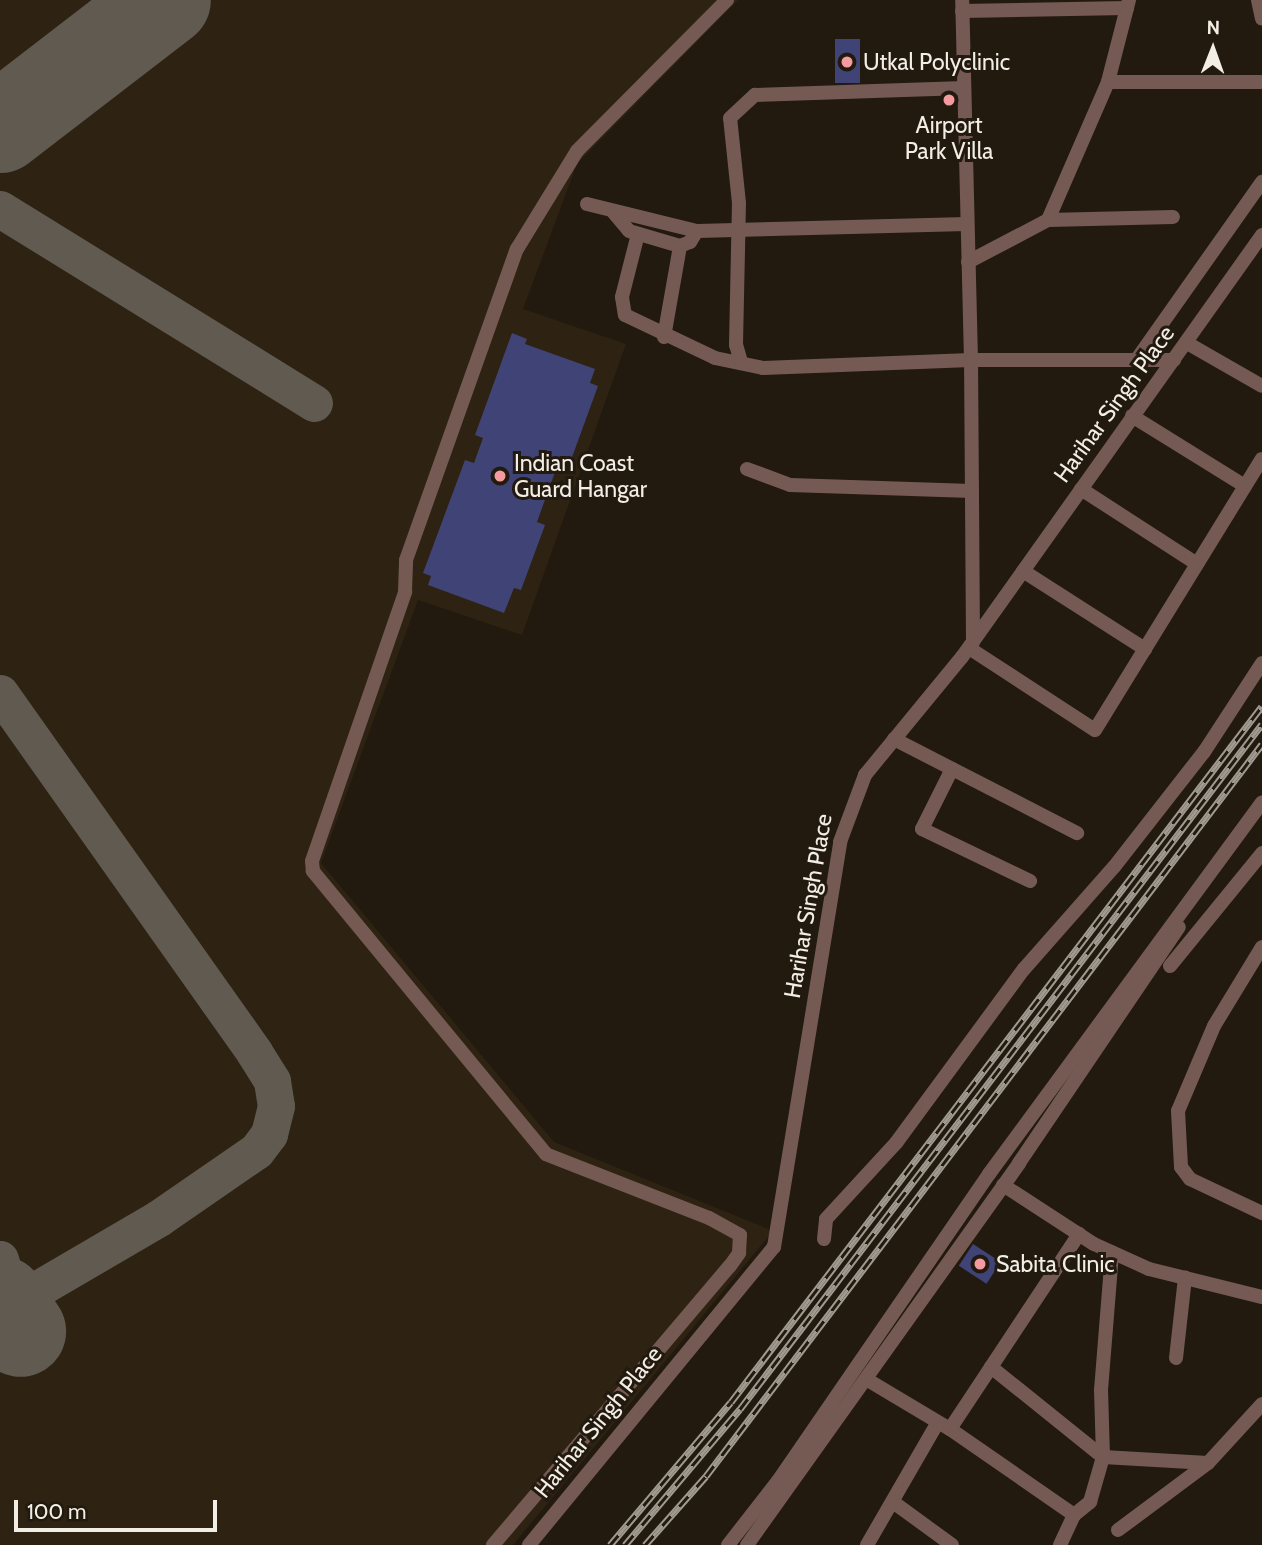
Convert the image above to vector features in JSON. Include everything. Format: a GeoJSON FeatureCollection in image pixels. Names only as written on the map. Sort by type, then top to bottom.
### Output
{"type":"FeatureCollection","features":[{"type":"Feature","properties":{"kind":"street"},"geometry":{"type":"LineString","coordinates":[[493,1545],[730,1266],[739,1252],[740,1235],[709,1218],[546,1154],[313,871],[312,862],[401,602],[406,560],[517,250],[577,151],[727,0]]}},
{"type":"Feature","properties":{"kind":"street"},"geometry":{"type":"LineString","coordinates":[[1258,0],[1262,19]]}},
{"type":"Feature","properties":{"kind":"street"},"geometry":{"type":"LineString","coordinates":[[1048,220],[1108,82],[1128,4],[962,5],[971,360],[971,645],[1096,730],[1262,459]]}},
{"type":"Feature","properties":{"kind":"street"},"geometry":{"type":"LineString","coordinates":[[1108,82],[1262,82]]}},
{"type":"Feature","properties":{"kind":"street"},"geometry":{"type":"LineString","coordinates":[[741,362],[736,345],[738,227],[730,118],[755,94],[964,88]]}},
{"type":"Feature","properties":{"kind":"street"},"geometry":{"type":"LineString","coordinates":[[1137,359],[1262,182]]}},
{"type":"Feature","properties":{"kind":"street"},"geometry":{"type":"LineString","coordinates":[[587,204],[614,213],[697,230],[967,223]]}},
{"type":"Feature","properties":{"kind":"street"},"geometry":{"type":"LineString","coordinates":[[614,213],[621,225],[638,234],[680,246],[690,242],[697,230]]}},
{"type":"Feature","properties":{"kind":"street"},"geometry":{"type":"LineString","coordinates":[[968,262],[1048,220],[1173,217]]}},
{"type":"Feature","properties":{"kind":"street"},"geometry":{"type":"LineString","coordinates":[[638,234],[623,307],[631,321],[715,358],[763,368],[971,360],[1174,360]]}},
{"type":"Feature","properties":{"kind":"street","name":"Harihar Singh Place"},"geometry":{"type":"LineString","coordinates":[[529,1545],[774,1247],[840,842],[865,775],[971,645],[1262,235]]}},
{"type":"Feature","properties":{"kind":"street"},"geometry":{"type":"LineString","coordinates":[[664,337],[680,246]]}},
{"type":"Feature","properties":{"kind":"street"},"geometry":{"type":"LineString","coordinates":[[1187,342],[1262,386]]}},
{"type":"Feature","properties":{"kind":"street"},"geometry":{"type":"LineString","coordinates":[[1132,416],[1245,486]]}},
{"type":"Feature","properties":{"kind":"street"},"geometry":{"type":"LineString","coordinates":[[747,469],[790,485],[972,491]]}},
{"type":"Feature","properties":{"kind":"street"},"geometry":{"type":"LineString","coordinates":[[1081,489],[1197,564]]}},
{"type":"Feature","properties":{"kind":"street"},"geometry":{"type":"LineString","coordinates":[[1023,571],[1145,649]]}},
{"type":"Feature","properties":{"kind":"street"},"geometry":{"type":"LineString","coordinates":[[824,1239],[826,1219],[896,1143],[1024,968],[1114,867],[1204,752],[1262,663]]}},
{"type":"Feature","properties":{"kind":"street"},"geometry":{"type":"LineString","coordinates":[[894,739],[1077,833]]}},
{"type":"Feature","properties":{"kind":"street"},"geometry":{"type":"LineString","coordinates":[[953,769],[922,829],[1030,881]]}},
{"type":"Feature","properties":{"kind":"street"},"geometry":{"type":"LineString","coordinates":[[728,1545],[778,1481],[989,1174],[1150,951],[1262,802]]}},
{"type":"Feature","properties":{"kind":"street"},"geometry":{"type":"LineString","coordinates":[[747,1545],[1003,1185],[1250,818]]}},
{"type":"Feature","properties":{"kind":"street"},"geometry":{"type":"LineString","coordinates":[[1170,966],[1262,853]]}},
{"type":"Feature","properties":{"kind":"street"},"geometry":{"type":"LineString","coordinates":[[1262,947],[1214,1026],[1178,1111],[1181,1167],[1190,1179],[1262,1213]]}},
{"type":"Feature","properties":{"kind":"street"},"geometry":{"type":"LineString","coordinates":[[1003,1185],[1079,1234],[1149,1269],[1262,1297]]}},
{"type":"Feature","properties":{"kind":"street"},"geometry":{"type":"LineString","coordinates":[[867,1545],[943,1427],[991,1367],[1079,1234]]}},
{"type":"Feature","properties":{"kind":"street"},"geometry":{"type":"LineString","coordinates":[[1060,1545],[1074,1515],[1090,1502],[1103,1457],[1101,1390],[1112,1252]]}},
{"type":"Feature","properties":{"kind":"street"},"geometry":{"type":"LineString","coordinates":[[1176,1358],[1185,1278]]}},
{"type":"Feature","properties":{"kind":"street"},"geometry":{"type":"LineString","coordinates":[[991,1367],[1103,1457],[1208,1463]]}},
{"type":"Feature","properties":{"kind":"street"},"geometry":{"type":"LineString","coordinates":[[866,1379],[1074,1515]]}},
{"type":"Feature","properties":{"kind":"street"},"geometry":{"type":"LineString","coordinates":[[1118,1530],[1208,1463],[1262,1404]]}},
{"type":"Feature","properties":{"kind":"street"},"geometry":{"type":"LineString","coordinates":[[893,1502],[952,1545]]}},
{"type":"Feature","properties":{"kind":"shaded area"},"geometry":{"type":"Polygon","coordinates":[[[0,0],[738,0],[577,164],[523,309],[626,344],[522,635],[418,600],[321,863],[554,1142],[773,1231],[513,1545],[0,1545],[0,0]]]}},
{"type":"Feature","properties":{"kind":"building"},"geometry":{"type":"Polygon","coordinates":[[[835,39],[860,39],[860,83],[835,83],[835,39]]]}},
{"type":"Feature","properties":{"kind":"building","name":"Indian Coast Guard Hangar"},"geometry":{"type":"Polygon","coordinates":[[[512,333],[527,339],[525,344],[595,369],[590,383],[598,386],[571,460],[563,457],[555,472],[537,522],[545,525],[521,590],[514,588],[504,613],[428,585],[431,576],[423,573],[465,460],[474,463],[483,438],[475,435],[512,333]]]}},
{"type":"Feature","properties":{"kind":"building"},"geometry":{"type":"Polygon","coordinates":[[[973,1244],[1001,1262],[987,1284],[959,1266],[973,1244]]]}},
{"type":"Feature","properties":{"kind":"taxiway"},"geometry":{"type":"LineString","coordinates":[[0,209],[314,403]]}},
{"type":"Feature","properties":{"kind":"taxiway"},"geometry":{"type":"LineString","coordinates":[[0,693],[254,1052],[272,1081],[276,1106],[269,1134],[256,1151],[159,1218],[5,1308]]}},
{"type":"Feature","properties":{"kind":"taxiway"},"geometry":{"type":"LineString","coordinates":[[0,1259],[7,1284],[0,1325]]}},
{"type":"Feature","properties":{"kind":"runway"},"geometry":{"type":"LineString","coordinates":[[0,127],[165,0]]}},
{"type":"Feature","properties":{"kind":"runway"},"geometry":{"type":"LineString","coordinates":[[0,1301],[20,1331]]}},
{"type":"Feature","properties":{"kind":"railway"},"geometry":{"type":"LineString","coordinates":[[610,1545],[731,1402],[1262,706]]}},
{"type":"Feature","properties":{"kind":"railway"},"geometry":{"type":"LineString","coordinates":[[625,1545],[740,1409],[1262,724]]}},
{"type":"Feature","properties":{"kind":"railway"},"geometry":{"type":"LineString","coordinates":[[645,1545],[706,1476],[1262,744]]}},
{"type":"Feature","properties":{"kind":"place","name":"Utkal Polyclinic"},"geometry":{"type":"Point","coordinates":[847,62]}},
{"type":"Feature","properties":{"kind":"place","name":"Airport Park Villa"},"geometry":{"type":"Point","coordinates":[949,100]}},
{"type":"Feature","properties":{"kind":"place","name":"Indian Coast Guard Hangar"},"geometry":{"type":"Point","coordinates":[500,476]}},
{"type":"Feature","properties":{"kind":"place","name":"Sabita Clinic"},"geometry":{"type":"Point","coordinates":[980,1264]}}]}
